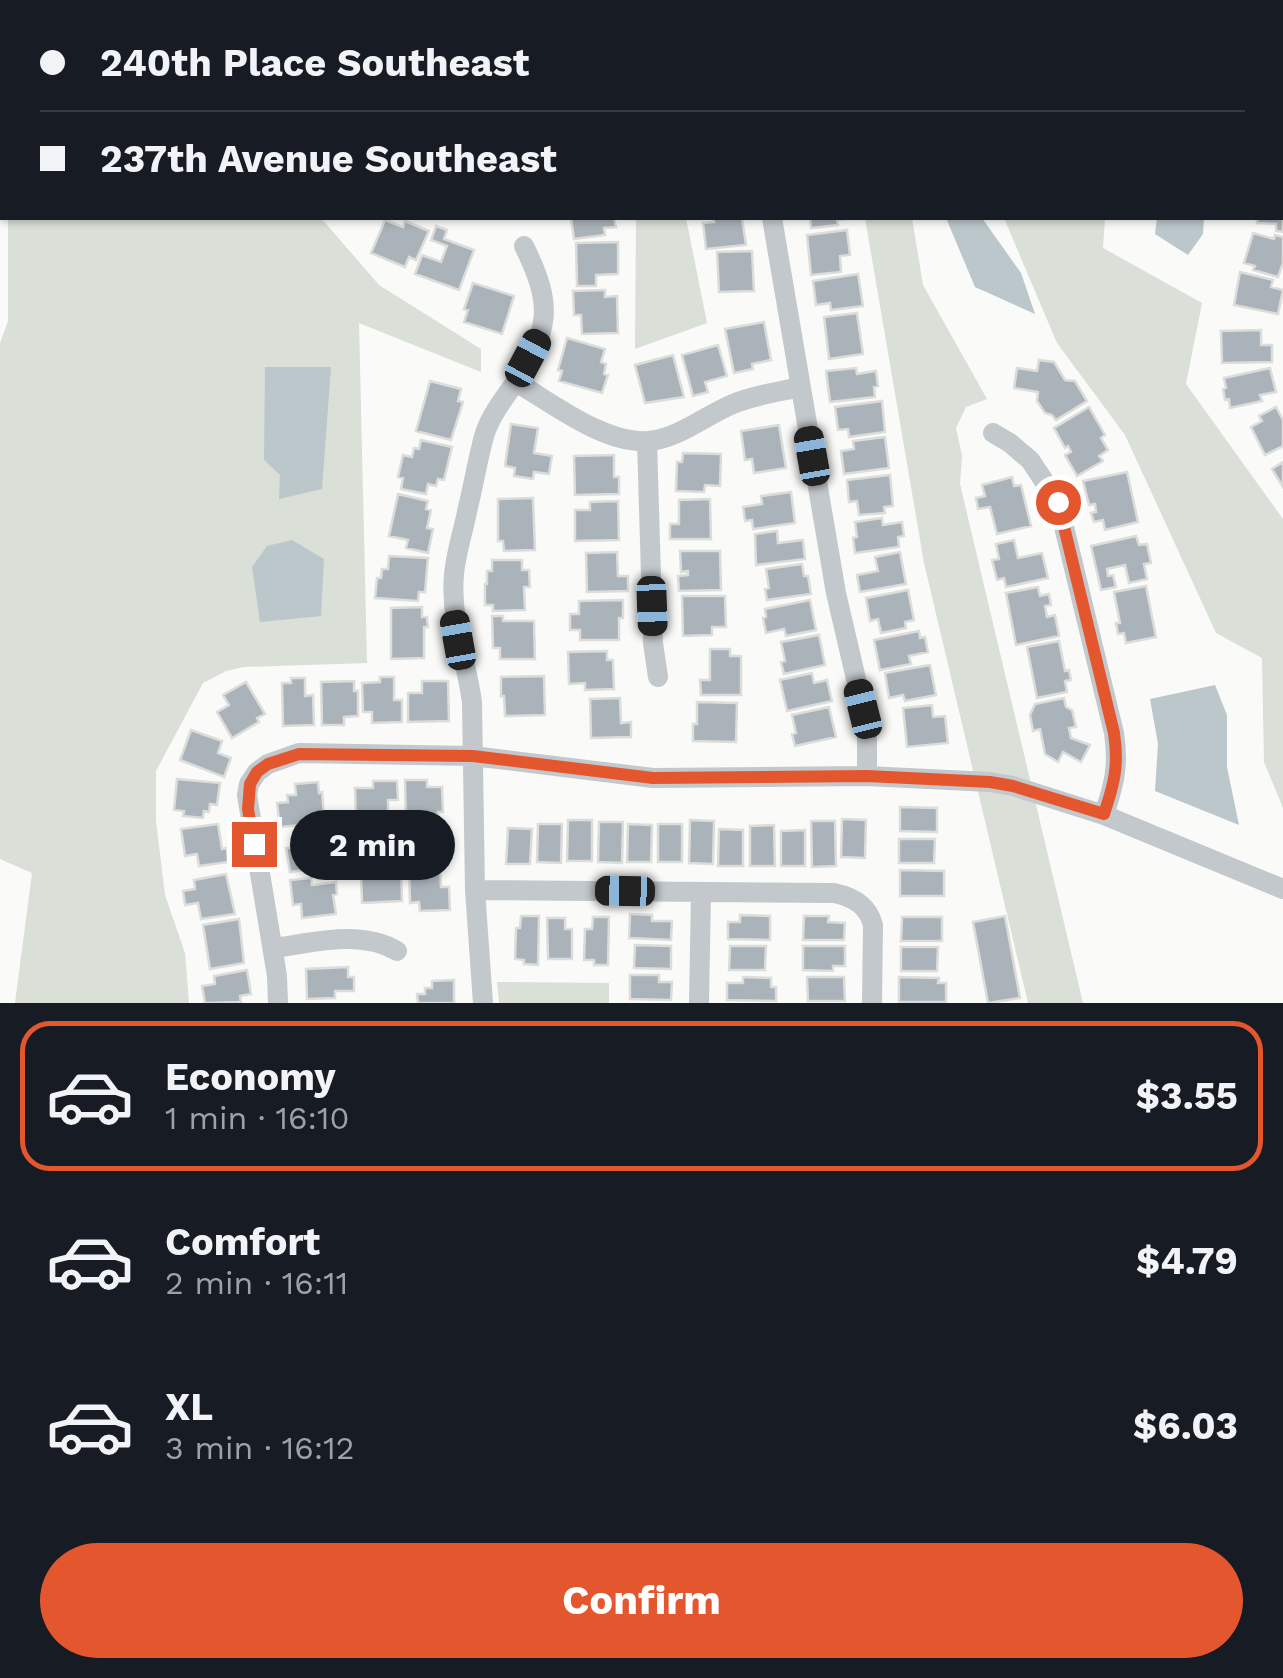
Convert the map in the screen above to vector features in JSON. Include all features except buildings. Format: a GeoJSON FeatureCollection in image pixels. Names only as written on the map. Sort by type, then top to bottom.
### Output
{"type":"FeatureCollection","features":[{"type":"Feature","properties":{"kind":"street"},"geometry":{"type":"LineString","coordinates":[[772,220],[836,593],[863,709],[867,776]]}},
{"type":"Feature","properties":{"kind":"street"},"geometry":{"type":"LineString","coordinates":[[483,1003],[468,678],[454,620],[454,571],[486,430],[516,382],[546,316],[544,295],[524,246]]}},
{"type":"Feature","properties":{"kind":"street"},"geometry":{"type":"LineString","coordinates":[[516,382],[592,427],[618,437],[647,441],[668,436],[735,403],[800,387]]}},
{"type":"Feature","properties":{"kind":"street"},"geometry":{"type":"LineString","coordinates":[[992,433],[1030,460],[1058,502],[1116,744],[1116,777],[1104,814]]}},
{"type":"Feature","properties":{"kind":"street"},"geometry":{"type":"LineString","coordinates":[[647,441],[653,643],[658,676]]}},
{"type":"Feature","properties":{"kind":"street"},"geometry":{"type":"LineString","coordinates":[[278,1003],[278,976],[248,809],[250,784],[268,764],[299,754],[473,756],[653,778],[867,776],[990,782],[1104,814],[1283,890]]}},
{"type":"Feature","properties":{"kind":"street"},"geometry":{"type":"LineString","coordinates":[[475,890],[834,893],[863,906],[870,914],[872,1003]]}},
{"type":"Feature","properties":{"kind":"street"},"geometry":{"type":"LineString","coordinates":[[699,1003],[701,892]]}},
{"type":"Feature","properties":{"kind":"street"},"geometry":{"type":"LineString","coordinates":[[273,948],[356,938],[397,951]]}},
{"type":"Feature","properties":{"kind":"shaded area"},"geometry":{"type":"Polygon","coordinates":[[[8,220],[323,220],[379,285],[481,349],[481,372],[359,323],[367,663],[226,671],[203,683],[156,771],[156,821],[165,895],[185,953],[189,1003],[15,1003],[32,873],[0,859],[0,343],[8,321],[8,220]]]}},
{"type":"Feature","properties":{"kind":"shaded area"},"geometry":{"type":"Polygon","coordinates":[[[636,220],[686,220],[707,323],[635,349],[636,220]]]}},
{"type":"Feature","properties":{"kind":"shaded area"},"geometry":{"type":"Polygon","coordinates":[[[865,220],[912,220],[923,285],[987,399],[966,407],[956,428],[962,456],[960,484],[1083,1003],[1028,1003],[924,563],[865,220]]]}},
{"type":"Feature","properties":{"kind":"shaded area"},"geometry":{"type":"Polygon","coordinates":[[[947,220],[983,220],[1021,273],[1035,314],[975,287],[947,220]]]}},
{"type":"Feature","properties":{"kind":"shaded area"},"geometry":{"type":"Polygon","coordinates":[[[1005,220],[1105,220],[1103,248],[1202,303],[1186,384],[1283,519],[1283,808],[1264,762],[1262,658],[1216,633],[1125,435],[1057,343],[1005,220]]]}},
{"type":"Feature","properties":{"kind":"shaded area"},"geometry":{"type":"Polygon","coordinates":[[[1157,220],[1204,220],[1203,234],[1188,255],[1155,234],[1157,220]]]}},
{"type":"Feature","properties":{"kind":"shaded area"},"geometry":{"type":"Polygon","coordinates":[[[265,367],[331,367],[322,489],[279,499],[280,475],[264,460],[265,367]]]}},
{"type":"Feature","properties":{"kind":"shaded area"},"geometry":{"type":"Polygon","coordinates":[[[292,540],[324,559],[321,616],[260,622],[252,567],[267,546],[292,540]]]}},
{"type":"Feature","properties":{"kind":"shaded area"},"geometry":{"type":"Polygon","coordinates":[[[1215,685],[1227,715],[1227,767],[1239,825],[1155,791],[1158,744],[1150,699],[1215,685]]]}},
{"type":"Feature","properties":{"kind":"shaded area"},"geometry":{"type":"Polygon","coordinates":[[[497,982],[609,983],[609,1003],[499,1003],[497,982]]]}},
{"type":"Feature","properties":{"kind":"route"},"geometry":{"type":"LineString","coordinates":[[254,844],[247,795],[250,784],[268,764],[299,754],[473,756],[653,778],[867,776],[990,782],[1104,814],[1118,756],[1058,502]]}}]}
